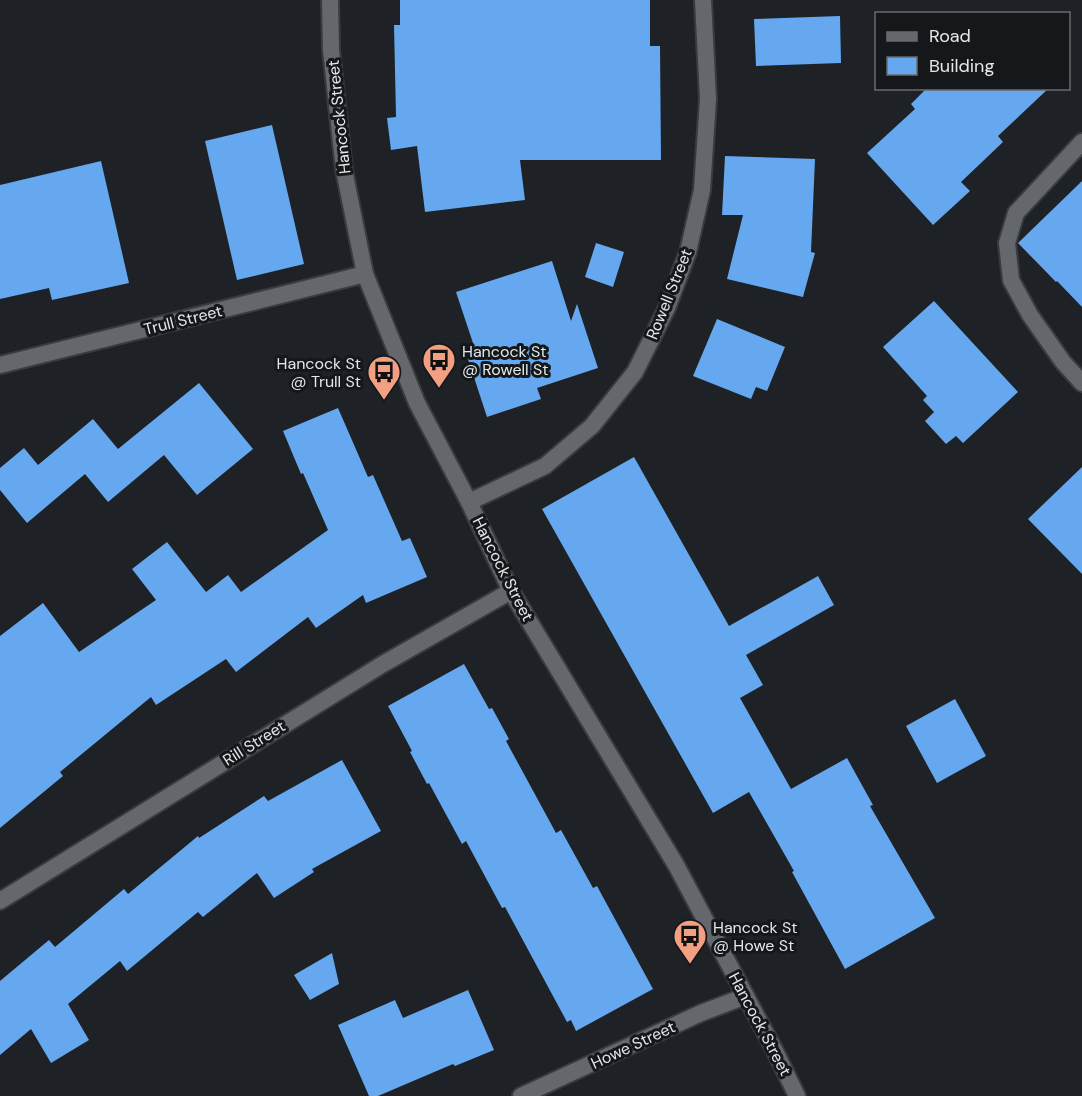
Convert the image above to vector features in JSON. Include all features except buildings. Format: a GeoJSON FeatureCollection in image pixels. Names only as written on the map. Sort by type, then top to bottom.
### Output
{"type":"FeatureCollection","features":[{"type":"Feature","properties":{"kind":"street","name":"Hancock Street"},"geometry":{"type":"LineString","coordinates":[[330,0],[331,50],[344,170],[365,274],[417,403],[469,502],[511,591],[676,866],[797,1096]]}},
{"type":"Feature","properties":{"kind":"street","name":"Rowell Street"},"geometry":{"type":"LineString","coordinates":[[469,502],[545,466],[592,426],[635,372],[667,308],[688,252],[702,190],[708,99],[703,0]]}},
{"type":"Feature","properties":{"kind":"street"},"geometry":{"type":"LineString","coordinates":[[1082,142],[1016,213],[1007,243],[1011,280],[1025,307],[1063,362],[1082,383]]}},
{"type":"Feature","properties":{"kind":"street","name":"Trull Street"},"geometry":{"type":"LineString","coordinates":[[0,365],[365,274]]}},
{"type":"Feature","properties":{"kind":"street","name":"Rill Street"},"geometry":{"type":"LineString","coordinates":[[0,901],[383,663],[511,591]]}},
{"type":"Feature","properties":{"kind":"street","name":"Howe Street"},"geometry":{"type":"LineString","coordinates":[[521,1096],[701,1013],[746,996]]}},
{"type":"Feature","properties":{"kind":"place","name":"Hancock St @ Rowell St"},"geometry":{"type":"Point","coordinates":[439,389]}},
{"type":"Feature","properties":{"kind":"place","name":"Hancock St @ Trull St"},"geometry":{"type":"Point","coordinates":[384,401]}},
{"type":"Feature","properties":{"kind":"place","name":"Hancock St @ Howe St"},"geometry":{"type":"Point","coordinates":[690,965]}}]}
